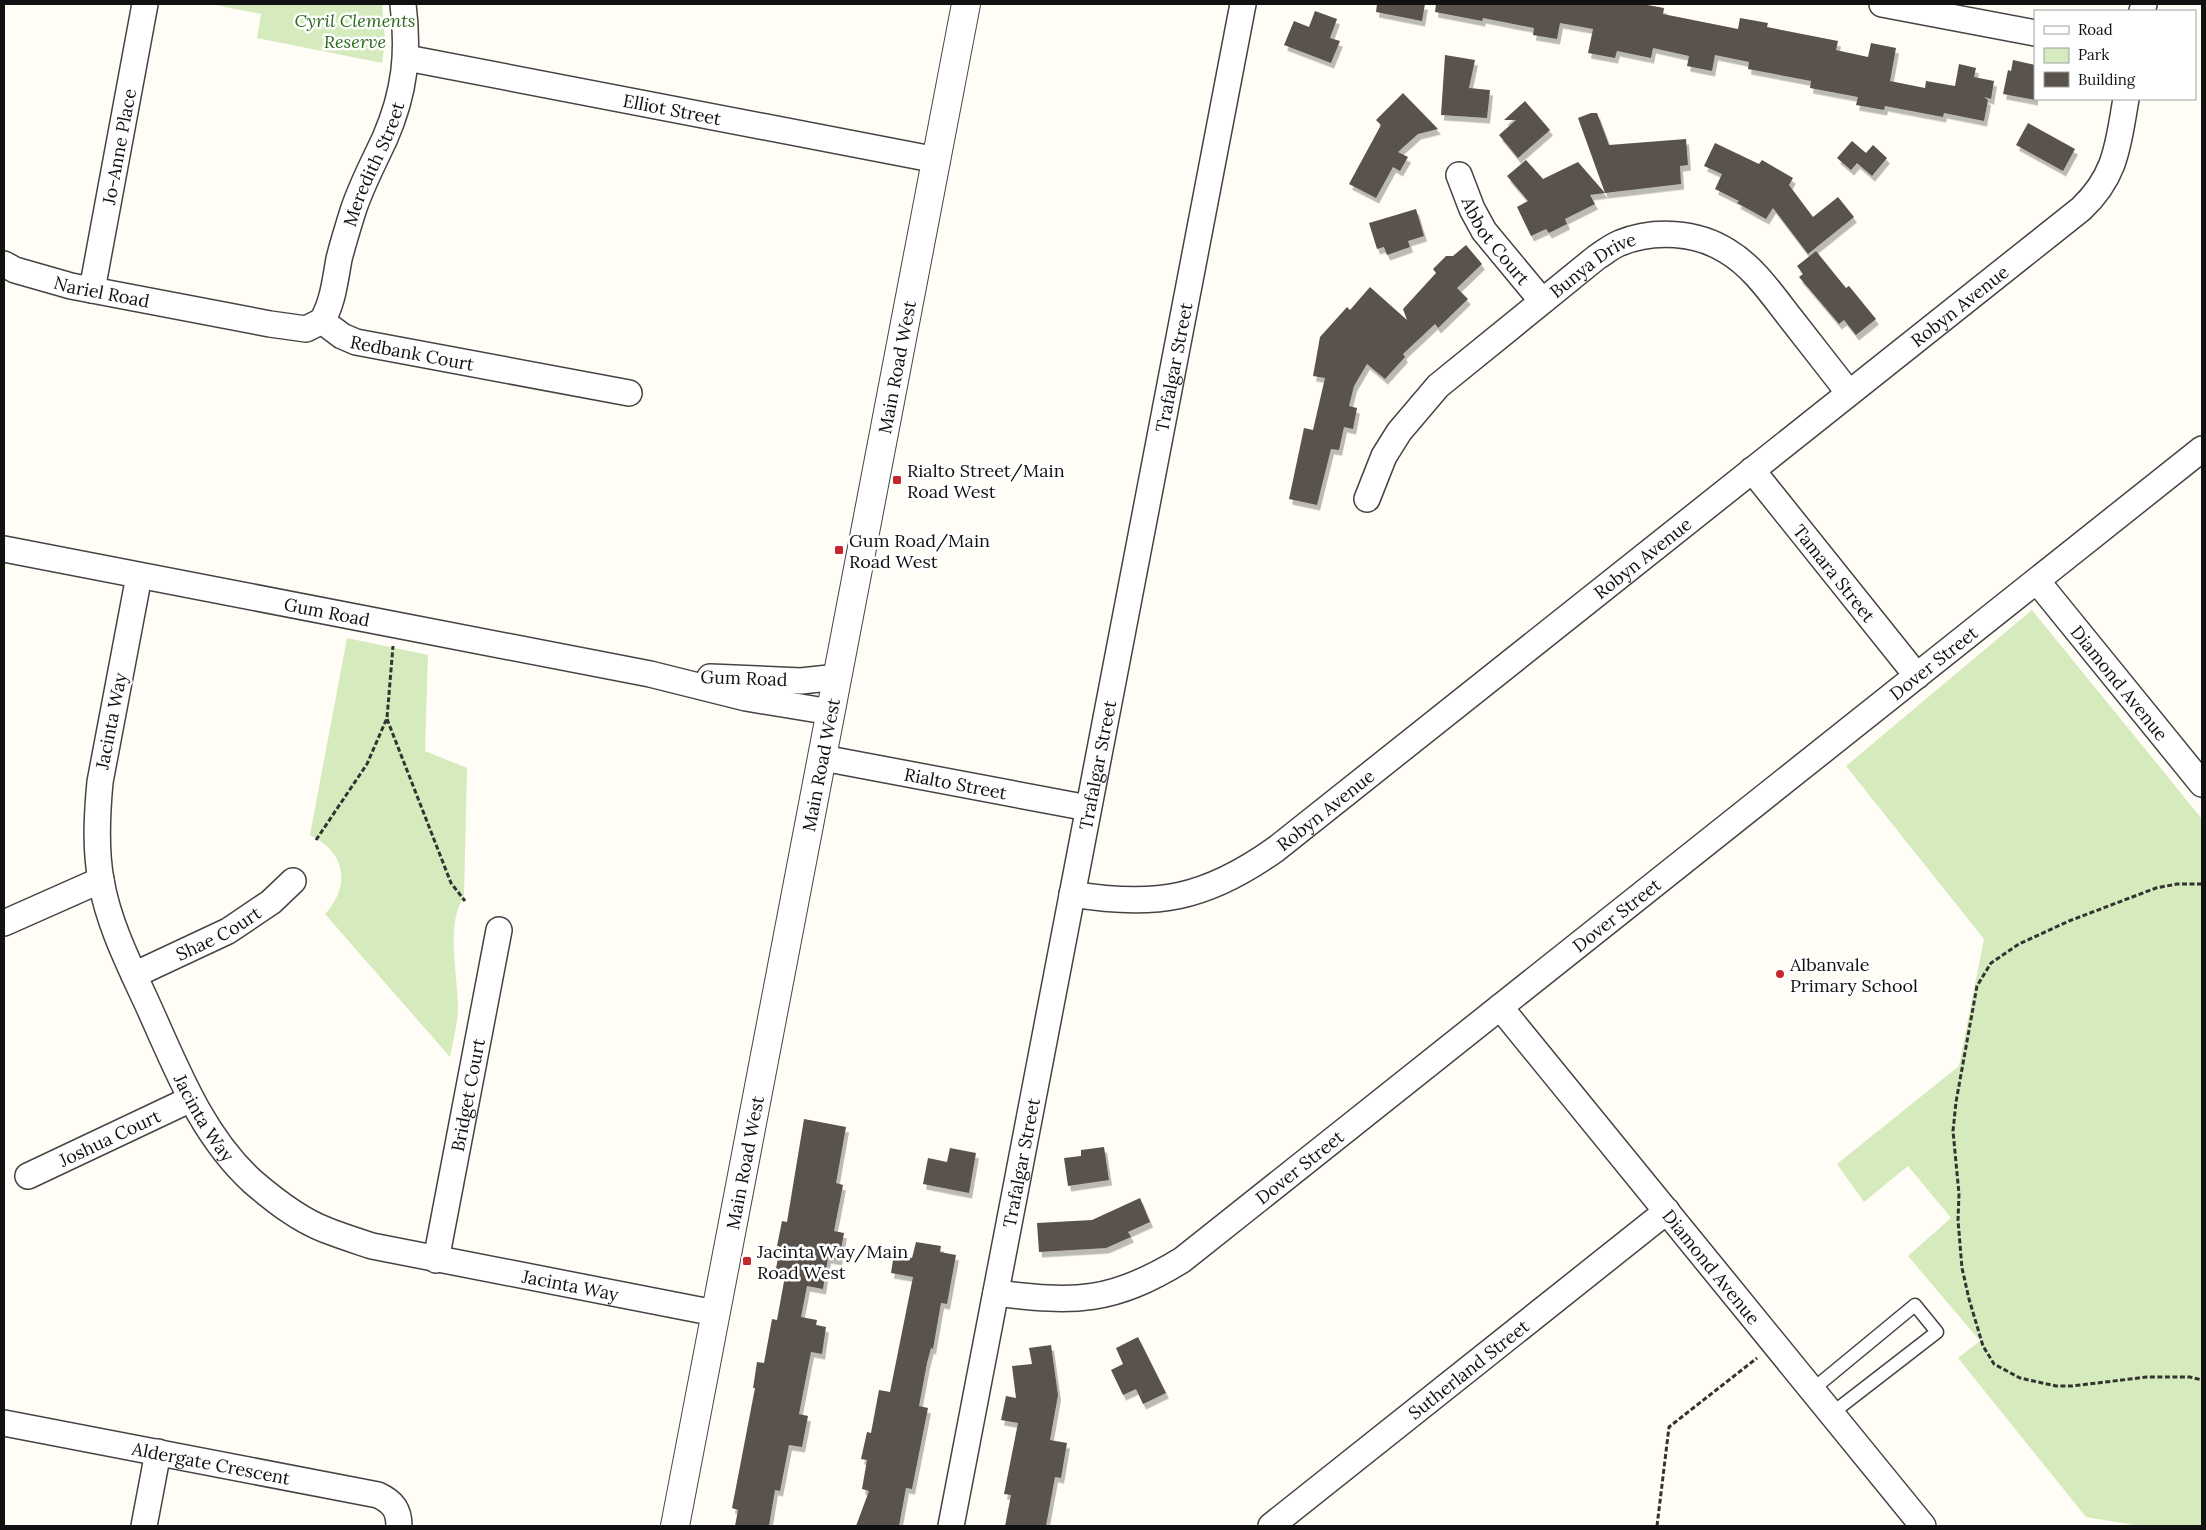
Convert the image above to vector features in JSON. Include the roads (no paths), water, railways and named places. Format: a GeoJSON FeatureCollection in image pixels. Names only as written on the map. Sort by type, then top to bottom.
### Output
{"type":"FeatureCollection","features":[{"type":"Feature","properties":{"kind":"street","name":"Jo-Anne Place"},"geometry":{"type":"LineString","coordinates":[[92,290],[146,4]]}},
{"type":"Feature","properties":{"kind":"street","name":"Meredith Street"},"geometry":{"type":"LineString","coordinates":[[322,321],[331,301],[340,256],[353,211],[396,107],[402,85],[407,58],[403,4]]}},
{"type":"Feature","properties":{"kind":"street","name":"Main Road West"},"geometry":{"type":"LineString","coordinates":[[675,1526],[966,4]]}},
{"type":"Feature","properties":{"kind":"street","name":"Trafalgar Street"},"geometry":{"type":"LineString","coordinates":[[951,1526],[1243,4]]}},
{"type":"Feature","properties":{"kind":"street"},"geometry":{"type":"LineString","coordinates":[[1882,4],[2034,33]]}},
{"type":"Feature","properties":{"kind":"street","name":"Elliot Street"},"geometry":{"type":"LineString","coordinates":[[407,58],[937,160]]}},
{"type":"Feature","properties":{"kind":"street","name":"Robyn Avenue"},"geometry":{"type":"LineString","coordinates":[[1072,894],[1108,900],[1135,901],[1166,898],[1196,892],[1246,870],[1283,843],[2082,209],[2097,194],[2108,176],[2117,151],[2126,100]]}},
{"type":"Feature","properties":{"kind":"street","name":"Abbot Court"},"geometry":{"type":"LineString","coordinates":[[1459,175],[1472,209],[1484,231],[1542,301]]}},
{"type":"Feature","properties":{"kind":"street","name":"Bunya Drive"},"geometry":{"type":"LineString","coordinates":[[1367,499],[1384,456],[1399,432],[1416,408],[1438,386],[1598,257],[1620,243],[1642,236],[1665,234],[1708,241],[1728,251],[1747,266],[1771,293],[1849,393]]}},
{"type":"Feature","properties":{"kind":"street","name":"Nariel Road"},"geometry":{"type":"LineString","coordinates":[[4,264],[42,279],[297,329],[314,326],[322,321]]}},
{"type":"Feature","properties":{"kind":"street","name":"Redbank Court"},"geometry":{"type":"LineString","coordinates":[[322,321],[342,336],[356,342],[628,393]]}},
{"type":"Feature","properties":{"kind":"street","name":"Dover Street"},"geometry":{"type":"LineString","coordinates":[[996,1293],[1040,1299],[1083,1298],[1119,1291],[1157,1275],[1200,1246],[2202,449]]}},
{"type":"Feature","properties":{"kind":"street","name":"Tamara Street"},"geometry":{"type":"LineString","coordinates":[[1752,470],[1917,676]]}},
{"type":"Feature","properties":{"kind":"street","name":"Gum Road"},"geometry":{"type":"LineString","coordinates":[[4,549],[650,674],[746,698],[831,712]]}},
{"type":"Feature","properties":{"kind":"street","name":"Jacinta Way"},"geometry":{"type":"LineString","coordinates":[[138,576],[100,782],[97,812],[97,847],[101,880],[110,915],[134,975],[191,1099],[206,1126],[227,1154],[252,1181],[284,1207],[324,1230],[372,1246],[715,1313]]}},
{"type":"Feature","properties":{"kind":"street","name":"Diamond Avenue"},"geometry":{"type":"LineString","coordinates":[[2037,581],[2202,784]]}},
{"type":"Feature","properties":{"kind":"street","name":"Gum Road"},"geometry":{"type":"LineString","coordinates":[[650,674],[801,681],[838,676]]}},
{"type":"Feature","properties":{"kind":"street","name":"Rialto Street"},"geometry":{"type":"LineString","coordinates":[[823,758],[1088,808]]}},
{"type":"Feature","properties":{"kind":"street"},"geometry":{"type":"LineString","coordinates":[[4,923],[101,880]]}},
{"type":"Feature","properties":{"kind":"street","name":"Shae Court"},"geometry":{"type":"LineString","coordinates":[[134,975],[228,931],[272,902],[293,881]]}},
{"type":"Feature","properties":{"kind":"street","name":"Bridget Court"},"geometry":{"type":"LineString","coordinates":[[436,1260],[499,930]]}},
{"type":"Feature","properties":{"kind":"street","name":"Diamond Avenue"},"geometry":{"type":"LineString","coordinates":[[1500,1007],[1923,1526]]}},
{"type":"Feature","properties":{"kind":"street","name":"Joshua Court"},"geometry":{"type":"LineString","coordinates":[[28,1176],[191,1099]]}},
{"type":"Feature","properties":{"kind":"street","name":"Sutherland Street"},"geometry":{"type":"LineString","coordinates":[[1271,1526],[1667,1211]]}},
{"type":"Feature","properties":{"kind":"street","name":"Aldergate Crescent"},"geometry":{"type":"LineString","coordinates":[[4,1422],[378,1495],[390,1500],[396,1508],[399,1526]]}},
{"type":"Feature","properties":{"kind":"street"},"geometry":{"type":"LineString","coordinates":[[144,1526],[158,1452]]}},
{"type":"Feature","properties":{"kind":"lane"},"geometry":{"type":"LineString","coordinates":[[1812,1390],[1915,1304],[1937,1332],[1832,1414]]}},
{"type":"Feature","properties":{"kind":"place","name":"Rialto Street/Main Road West"},"geometry":{"type":"Point","coordinates":[897,480]}},
{"type":"Feature","properties":{"kind":"place","name":"Gum Road/Main Road West"},"geometry":{"type":"Point","coordinates":[839,550]}},
{"type":"Feature","properties":{"kind":"place","name":"Albanvale Primary School"},"geometry":{"type":"Point","coordinates":[1780,974]}},
{"type":"Feature","properties":{"kind":"place","name":"Jacinta Way/Main Road West"},"geometry":{"type":"Point","coordinates":[747,1261]}},
{"type":"Feature","properties":{"kind":"park label","name":"Cyril Clements Reserve"},"geometry":{"type":"Point","coordinates":[355,30]}}]}
